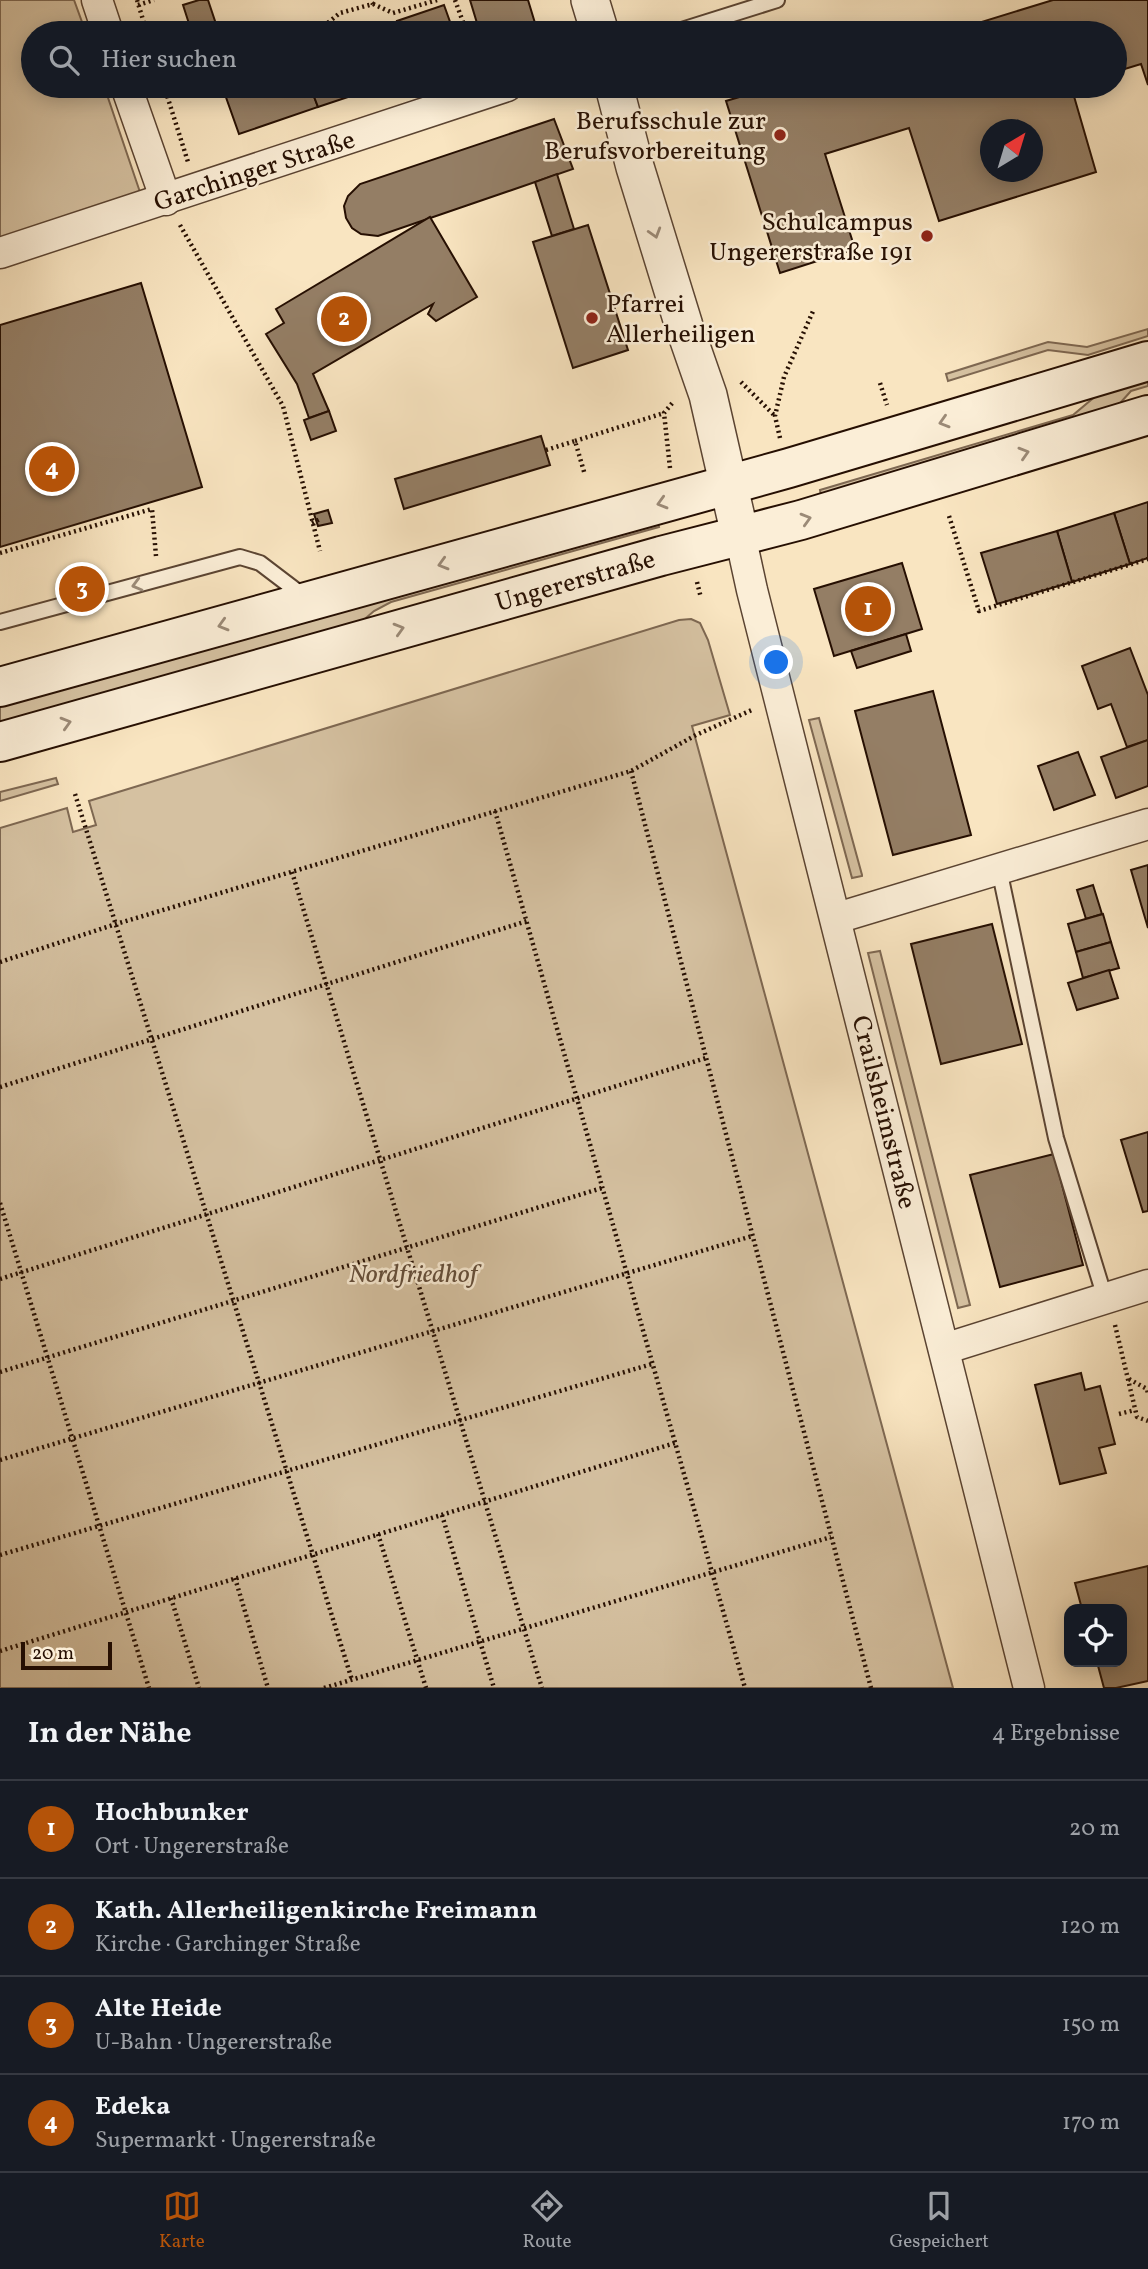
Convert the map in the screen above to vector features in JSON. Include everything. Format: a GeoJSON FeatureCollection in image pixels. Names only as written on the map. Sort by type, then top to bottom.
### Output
{"type":"FeatureCollection","features":[{"type":"Feature","properties":{"kind":"main road","name":"Ungererstraße"},"geometry":{"type":"LineString","coordinates":[[0,688],[727,485],[1148,361]]}},
{"type":"Feature","properties":{"kind":"main road","name":"Ungererstraße"},"geometry":{"type":"LineString","coordinates":[[0,742],[801,520],[1148,415]]}},
{"type":"Feature","properties":{"kind":"street"},"geometry":{"type":"LineString","coordinates":[[97,0],[104,21]]}},
{"type":"Feature","properties":{"kind":"street"},"geometry":{"type":"LineString","coordinates":[[590,0],[596,21]]}},
{"type":"Feature","properties":{"kind":"street"},"geometry":{"type":"LineString","coordinates":[[130,98],[166,200]]}},
{"type":"Feature","properties":{"kind":"street","name":"Garchinger Straße"},"geometry":{"type":"LineString","coordinates":[[0,253],[471,98]]}},
{"type":"Feature","properties":{"kind":"street"},"geometry":{"type":"LineString","coordinates":[[617,98],[639,181],[708,395],[740,535]]}},
{"type":"Feature","properties":{"kind":"street","name":"Crailsheimstraße"},"geometry":{"type":"LineString","coordinates":[[740,535],[1029,1688]]}},
{"type":"Feature","properties":{"kind":"street"},"geometry":{"type":"LineString","coordinates":[[837,918],[1148,824]]}},
{"type":"Feature","properties":{"kind":"street"},"geometry":{"type":"LineString","coordinates":[[944,1349],[1109,1307],[1148,1285]]}},
{"type":"Feature","properties":{"kind":"lane"},"geometry":{"type":"LineString","coordinates":[[710,21],[776,0]]}},
{"type":"Feature","properties":{"kind":"lane"},"geometry":{"type":"LineString","coordinates":[[0,622],[240,557],[260,563],[310,601]]}},
{"type":"Feature","properties":{"kind":"lane"},"geometry":{"type":"LineString","coordinates":[[999,869],[1056,1138],[1109,1307]]}},
{"type":"Feature","properties":{"kind":"path"},"geometry":{"type":"LineString","coordinates":[[143,21],[137,2],[154,0]]}},
{"type":"Feature","properties":{"kind":"path"},"geometry":{"type":"LineString","coordinates":[[330,21],[340,13],[372,2],[393,13],[436,0]]}},
{"type":"Feature","properties":{"kind":"path"},"geometry":{"type":"LineString","coordinates":[[455,0],[463,21]]}},
{"type":"Feature","properties":{"kind":"path"},"geometry":{"type":"LineString","coordinates":[[168,98],[197,190]]}},
{"type":"Feature","properties":{"kind":"path"},"geometry":{"type":"LineString","coordinates":[[166,200],[283,406],[320,551]]}},
{"type":"Feature","properties":{"kind":"path"},"geometry":{"type":"LineString","coordinates":[[743,385],[775,416],[784,377],[814,309]]}},
{"type":"Feature","properties":{"kind":"path"},"geometry":{"type":"LineString","coordinates":[[880,383],[888,410]]}},
{"type":"Feature","properties":{"kind":"path"},"geometry":{"type":"LineString","coordinates":[[546,450],[664,412],[673,403]]}},
{"type":"Feature","properties":{"kind":"path"},"geometry":{"type":"LineString","coordinates":[[664,412],[668,448]]}},
{"type":"Feature","properties":{"kind":"path"},"geometry":{"type":"LineString","coordinates":[[575,441],[585,475]]}},
{"type":"Feature","properties":{"kind":"path"},"geometry":{"type":"LineString","coordinates":[[0,553],[152,509],[156,556]]}},
{"type":"Feature","properties":{"kind":"path"},"geometry":{"type":"LineString","coordinates":[[949,516],[979,611],[1148,559]]}},
{"type":"Feature","properties":{"kind":"path"},"geometry":{"type":"LineString","coordinates":[[312,523],[320,519]]}},
{"type":"Feature","properties":{"kind":"path"},"geometry":{"type":"LineString","coordinates":[[0,962],[116,924],[631,771],[719,724],[781,700]]}},
{"type":"Feature","properties":{"kind":"path"},"geometry":{"type":"LineString","coordinates":[[631,771],[871,1688]]}},
{"type":"Feature","properties":{"kind":"path"},"geometry":{"type":"LineString","coordinates":[[75,794],[352,1680]]}},
{"type":"Feature","properties":{"kind":"path"},"geometry":{"type":"LineString","coordinates":[[495,811],[745,1688]]}},
{"type":"Feature","properties":{"kind":"path"},"geometry":{"type":"LineString","coordinates":[[292,872],[542,1688]]}},
{"type":"Feature","properties":{"kind":"path"},"geometry":{"type":"LineString","coordinates":[[0,1087],[527,922]]}},
{"type":"Feature","properties":{"kind":"path"},"geometry":{"type":"LineString","coordinates":[[0,1279],[706,1058]]}},
{"type":"Feature","properties":{"kind":"path"},"geometry":{"type":"LineString","coordinates":[[0,1372],[602,1188]]}},
{"type":"Feature","properties":{"kind":"path"},"geometry":{"type":"LineString","coordinates":[[0,1203],[149,1688]]}},
{"type":"Feature","properties":{"kind":"path"},"geometry":{"type":"LineString","coordinates":[[0,1460],[752,1236]]}},
{"type":"Feature","properties":{"kind":"path"},"geometry":{"type":"LineString","coordinates":[[1109,1307],[1137,1417],[1148,1421]]}},
{"type":"Feature","properties":{"kind":"path"},"geometry":{"type":"LineString","coordinates":[[0,1555],[652,1364]]}},
{"type":"Feature","properties":{"kind":"path"},"geometry":{"type":"LineString","coordinates":[[1128,1378],[1148,1390]]}},
{"type":"Feature","properties":{"kind":"path"},"geometry":{"type":"LineString","coordinates":[[1119,1414],[1136,1410]]}},
{"type":"Feature","properties":{"kind":"path"},"geometry":{"type":"LineString","coordinates":[[0,1651],[675,1443]]}},
{"type":"Feature","properties":{"kind":"path"},"geometry":{"type":"LineString","coordinates":[[442,1515],[494,1688]]}},
{"type":"Feature","properties":{"kind":"path"},"geometry":{"type":"LineString","coordinates":[[378,1534],[426,1688]]}},
{"type":"Feature","properties":{"kind":"path"},"geometry":{"type":"LineString","coordinates":[[324,1688],[831,1537]]}},
{"type":"Feature","properties":{"kind":"path"},"geometry":{"type":"LineString","coordinates":[[236,1578],[268,1688]]}},
{"type":"Feature","properties":{"kind":"path"},"geometry":{"type":"LineString","coordinates":[[171,1598],[199,1688]]}},
{"type":"Feature","properties":{"kind":"green space"},"geometry":{"type":"Polygon","coordinates":[[[0,0],[74,0],[82,21],[21,21],[21,98],[108,98],[142,198],[0,244],[0,0]]]}},
{"type":"Feature","properties":{"kind":"green space"},"geometry":{"type":"Polygon","coordinates":[[[1148,329],[1148,336],[1088,355],[1048,350],[948,381],[946,374],[1048,342],[1087,347],[1148,329]]]}},
{"type":"Feature","properties":{"kind":"green space"},"geometry":{"type":"Polygon","coordinates":[[[1148,379],[1148,386],[1131,391],[1112,412],[822,501],[820,490],[1073,415],[1097,395],[1148,379]]]}},
{"type":"Feature","properties":{"kind":"green space"},"geometry":{"type":"Polygon","coordinates":[[[657,519],[659,527],[391,602],[360,623],[0,724],[0,702],[657,519]]]}},
{"type":"Feature","properties":{"kind":"green space","name":"Nordfriedhof"},"geometry":{"type":"Polygon","coordinates":[[[691,619],[700,623],[708,640],[730,715],[692,726],[953,1688],[0,1688],[0,828],[67,808],[73,832],[96,825],[89,801],[679,620],[691,619]]]}},
{"type":"Feature","properties":{"kind":"green space"},"geometry":{"type":"Polygon","coordinates":[[[819,718],[862,876],[852,878],[809,720],[819,718]]]}},
{"type":"Feature","properties":{"kind":"green space"},"geometry":{"type":"Polygon","coordinates":[[[56,778],[58,784],[0,801],[0,792],[56,778]]]}},
{"type":"Feature","properties":{"kind":"green space"},"geometry":{"type":"Polygon","coordinates":[[[880,951],[970,1305],[958,1308],[868,953],[880,951]]]}},
{"type":"Feature","properties":{"kind":"building"},"geometry":{"type":"Polygon","coordinates":[[[208,0],[215,21],[188,21],[183,5],[208,0]]]}},
{"type":"Feature","properties":{"kind":"building"},"geometry":{"type":"Polygon","coordinates":[[[470,0],[528,0],[534,21],[476,21],[470,0]]]}},
{"type":"Feature","properties":{"kind":"building"},"geometry":{"type":"Polygon","coordinates":[[[1053,0],[1148,0],[1148,85],[1141,64],[1127,68],[1127,21],[985,21],[1053,0]]]}},
{"type":"Feature","properties":{"kind":"building"},"geometry":{"type":"Polygon","coordinates":[[[444,5],[450,21],[397,21],[444,5]]]}},
{"type":"Feature","properties":{"kind":"building"},"geometry":{"type":"Polygon","coordinates":[[[226,98],[315,98],[318,107],[239,134],[226,98]]]}},
{"type":"Feature","properties":{"kind":"building"},"geometry":{"type":"Polygon","coordinates":[[[315,98],[345,98],[318,107],[315,98]]]}},
{"type":"Feature","properties":{"kind":"building"},"geometry":{"type":"Polygon","coordinates":[[[736,98],[1074,98],[1096,172],[939,221],[909,128],[825,154],[855,249],[780,273],[726,101],[736,98]]]}},
{"type":"Feature","properties":{"kind":"building"},"geometry":{"type":"Polygon","coordinates":[[[554,119],[573,169],[378,236],[361,234],[352,228],[346,218],[344,206],[348,196],[360,184],[554,119]]]}},
{"type":"Feature","properties":{"kind":"building"},"geometry":{"type":"Polygon","coordinates":[[[557,174],[574,229],[552,236],[535,182],[557,174]]]}},
{"type":"Feature","properties":{"kind":"building"},"geometry":{"type":"Polygon","coordinates":[[[430,217],[477,297],[436,321],[428,314],[433,304],[313,374],[329,411],[309,418],[297,384],[266,334],[284,323],[276,309],[430,217]]]}},
{"type":"Feature","properties":{"kind":"building"},"geometry":{"type":"Polygon","coordinates":[[[588,225],[628,350],[573,368],[533,242],[588,225]]]}},
{"type":"Feature","properties":{"kind":"building"},"geometry":{"type":"Polygon","coordinates":[[[141,283],[202,487],[0,547],[0,325],[141,283]]]}},
{"type":"Feature","properties":{"kind":"building"},"geometry":{"type":"Polygon","coordinates":[[[329,411],[336,431],[311,440],[304,420],[329,411]]]}},
{"type":"Feature","properties":{"kind":"building"},"geometry":{"type":"Polygon","coordinates":[[[541,436],[550,465],[404,509],[395,479],[541,436]]]}},
{"type":"Feature","properties":{"kind":"building"},"geometry":{"type":"Polygon","coordinates":[[[1148,502],[1148,558],[1130,564],[1114,513],[1148,502]]]}},
{"type":"Feature","properties":{"kind":"building"},"geometry":{"type":"Polygon","coordinates":[[[328,510],[332,523],[318,526],[314,514],[328,510]]]}},
{"type":"Feature","properties":{"kind":"building"},"geometry":{"type":"Polygon","coordinates":[[[1114,513],[1130,564],[1072,582],[1057,531],[1114,513]]]}},
{"type":"Feature","properties":{"kind":"building"},"geometry":{"type":"Polygon","coordinates":[[[1057,531],[1072,582],[997,604],[981,553],[1057,531]]]}},
{"type":"Feature","properties":{"kind":"building"},"geometry":{"type":"Polygon","coordinates":[[[902,563],[922,629],[834,656],[814,589],[902,563]]]}},
{"type":"Feature","properties":{"kind":"building"},"geometry":{"type":"Polygon","coordinates":[[[906,634],[911,651],[857,668],[851,651],[906,634]]]}},
{"type":"Feature","properties":{"kind":"building"},"geometry":{"type":"Polygon","coordinates":[[[1130,648],[1148,695],[1148,740],[1127,747],[1111,704],[1098,709],[1082,666],[1130,648]]]}},
{"type":"Feature","properties":{"kind":"building"},"geometry":{"type":"Polygon","coordinates":[[[933,691],[971,835],[893,855],[855,711],[933,691]]]}},
{"type":"Feature","properties":{"kind":"building"},"geometry":{"type":"Polygon","coordinates":[[[1148,740],[1148,786],[1116,798],[1101,757],[1148,740]]]}},
{"type":"Feature","properties":{"kind":"building"},"geometry":{"type":"Polygon","coordinates":[[[1078,752],[1095,795],[1054,810],[1038,766],[1078,752]]]}},
{"type":"Feature","properties":{"kind":"building"},"geometry":{"type":"Polygon","coordinates":[[[1148,865],[1148,928],[1131,870],[1148,865]]]}},
{"type":"Feature","properties":{"kind":"building"},"geometry":{"type":"Polygon","coordinates":[[[1093,885],[1102,914],[1086,919],[1077,890],[1093,885]]]}},
{"type":"Feature","properties":{"kind":"building"},"geometry":{"type":"Polygon","coordinates":[[[1103,914],[1111,942],[1076,952],[1068,924],[1103,914]]]}},
{"type":"Feature","properties":{"kind":"building"},"geometry":{"type":"Polygon","coordinates":[[[992,924],[1022,1044],[941,1064],[911,944],[992,924]]]}},
{"type":"Feature","properties":{"kind":"building"},"geometry":{"type":"Polygon","coordinates":[[[1111,942],[1119,968],[1083,978],[1076,952],[1111,942]]]}},
{"type":"Feature","properties":{"kind":"building"},"geometry":{"type":"Polygon","coordinates":[[[1109,970],[1118,998],[1077,1010],[1068,983],[1109,970]]]}},
{"type":"Feature","properties":{"kind":"building"},"geometry":{"type":"Polygon","coordinates":[[[1148,1132],[1148,1211],[1143,1212],[1121,1140],[1148,1132]]]}},
{"type":"Feature","properties":{"kind":"building"},"geometry":{"type":"Polygon","coordinates":[[[1054,1154],[1083,1265],[1000,1287],[970,1175],[1054,1154]]]}},
{"type":"Feature","properties":{"kind":"building"},"geometry":{"type":"Polygon","coordinates":[[[1081,1373],[1085,1390],[1100,1386],[1115,1444],[1099,1448],[1106,1473],[1060,1484],[1035,1385],[1081,1373]]]}},
{"type":"Feature","properties":{"kind":"building"},"geometry":{"type":"Polygon","coordinates":[[[1148,1566],[1148,1681],[1104,1688],[1098,1667],[1127,1667],[1127,1604],[1081,1604],[1075,1583],[1148,1566]]]}},
{"type":"Feature","properties":{"kind":"place","name":"Berufsschule zur Berufsvorbereitung"},"geometry":{"type":"Point","coordinates":[780,135]}},
{"type":"Feature","properties":{"kind":"place","name":"Schulcampus Ungererstraße 191"},"geometry":{"type":"Point","coordinates":[927,236]}},
{"type":"Feature","properties":{"kind":"place","name":"Pfarrei Allerheiligen"},"geometry":{"type":"Point","coordinates":[592,318]}},
{"type":"Feature","properties":{"kind":"place","name":"Kath. Allerheiligenkirche Freimann"},"geometry":{"type":"Point","coordinates":[344,319]}},
{"type":"Feature","properties":{"kind":"place","name":"Edeka"},"geometry":{"type":"Point","coordinates":[52,469]}},
{"type":"Feature","properties":{"kind":"place","name":"Alte Heide"},"geometry":{"type":"Point","coordinates":[82,589]}},
{"type":"Feature","properties":{"kind":"place","name":"Hochbunker"},"geometry":{"type":"Point","coordinates":[868,609]}}]}
